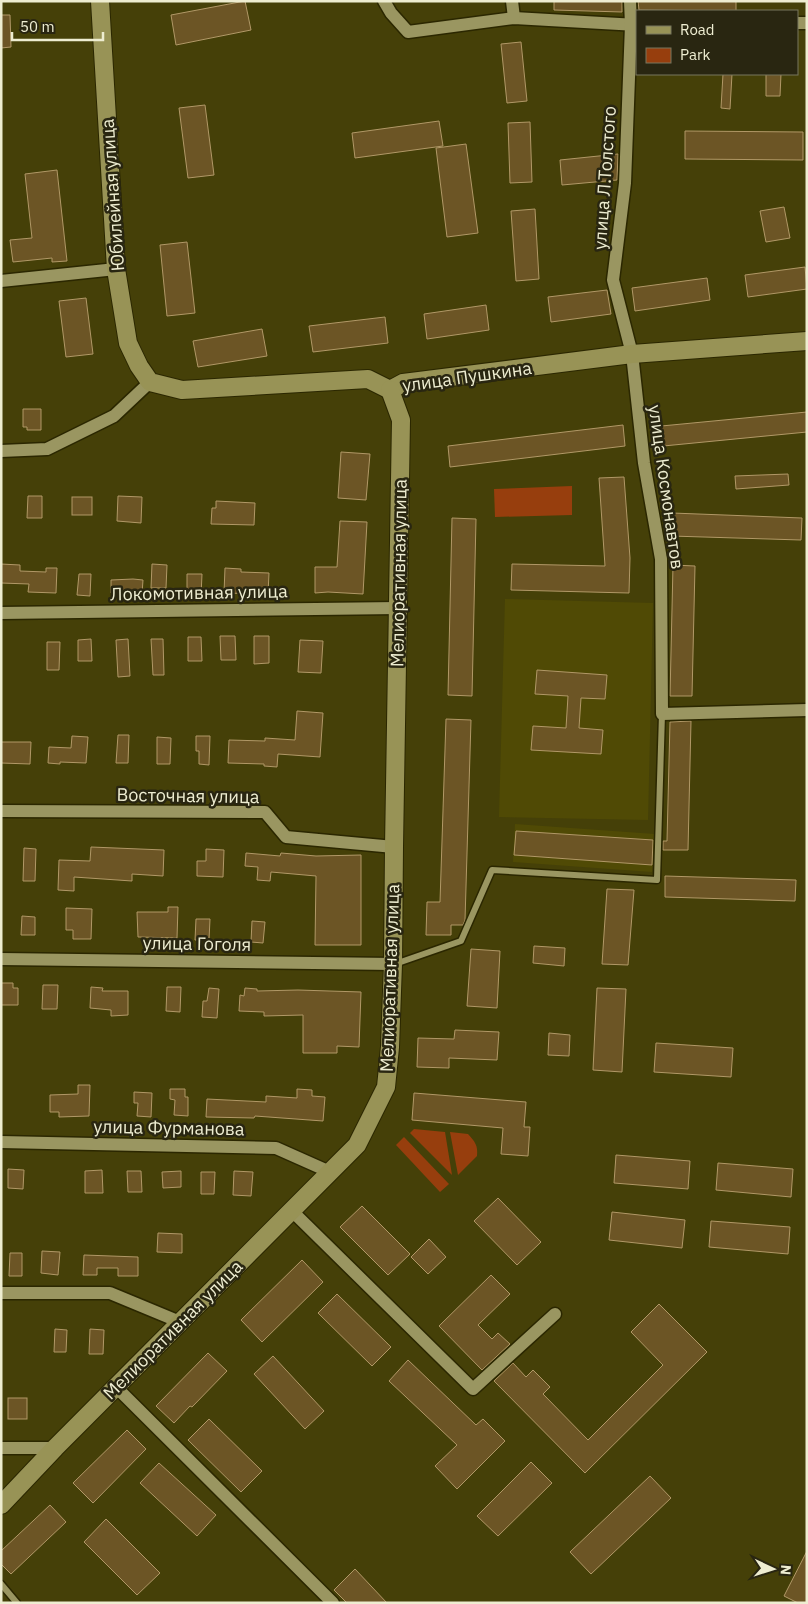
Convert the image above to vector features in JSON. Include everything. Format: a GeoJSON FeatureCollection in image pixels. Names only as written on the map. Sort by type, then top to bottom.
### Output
{"type":"FeatureCollection","features":[{"type":"Feature","properties":{"kind":"main road","name":"Юбилейная улица"},"geometry":{"type":"LineString","coordinates":[[100,1],[116,269],[128,343],[139,366],[150,382]]}},
{"type":"Feature","properties":{"kind":"main road","name":"улица Пушкина"},"geometry":{"type":"LineString","coordinates":[[150,382],[182,390],[368,379],[390,390],[403,383],[632,354],[807,341]]}},
{"type":"Feature","properties":{"kind":"main road","name":"Мелиоративная улица"},"geometry":{"type":"LineString","coordinates":[[1,1505],[55,1448],[357,1145],[386,1087],[390,1047],[393,964],[401,420],[390,390]]}},
{"type":"Feature","properties":{"kind":"street"},"geometry":{"type":"LineString","coordinates":[[384,1],[391,13],[408,32],[514,18],[634,25]]}},
{"type":"Feature","properties":{"kind":"street"},"geometry":{"type":"LineString","coordinates":[[512,1],[514,18]]}},
{"type":"Feature","properties":{"kind":"street","name":"улица Л.Толстого"},"geometry":{"type":"LineString","coordinates":[[630,1],[634,25],[625,183],[613,280],[632,354]]}},
{"type":"Feature","properties":{"kind":"street"},"geometry":{"type":"LineString","coordinates":[[1,281],[116,269]]}},
{"type":"Feature","properties":{"kind":"street","name":"улица Космонавтов"},"geometry":{"type":"LineString","coordinates":[[632,354],[644,463],[661,559],[662,714]]}},
{"type":"Feature","properties":{"kind":"street"},"geometry":{"type":"LineString","coordinates":[[1,451],[47,449],[114,416],[150,382]]}},
{"type":"Feature","properties":{"kind":"street","name":"Локомотивная улица"},"geometry":{"type":"LineString","coordinates":[[1,613],[398,608]]}},
{"type":"Feature","properties":{"kind":"street"},"geometry":{"type":"LineString","coordinates":[[662,714],[807,710]]}},
{"type":"Feature","properties":{"kind":"street","name":"Восточная улица"},"geometry":{"type":"LineString","coordinates":[[1,811],[265,812],[286,837],[394,847]]}},
{"type":"Feature","properties":{"kind":"street","name":"улица Гоголя"},"geometry":{"type":"LineString","coordinates":[[1,960],[393,964]]}},
{"type":"Feature","properties":{"kind":"street","name":"улица Фурманова"},"geometry":{"type":"LineString","coordinates":[[1,1142],[276,1148],[330,1172]]}},
{"type":"Feature","properties":{"kind":"street"},"geometry":{"type":"LineString","coordinates":[[292,1211],[473,1389],[555,1314]]}},
{"type":"Feature","properties":{"kind":"street"},"geometry":{"type":"LineString","coordinates":[[1,1294],[110,1294],[180,1322]]}},
{"type":"Feature","properties":{"kind":"street"},"geometry":{"type":"LineString","coordinates":[[116,1387],[333,1603]]}},
{"type":"Feature","properties":{"kind":"street"},"geometry":{"type":"LineString","coordinates":[[1,1448],[55,1448]]}},
{"type":"Feature","properties":{"kind":"lane"},"geometry":{"type":"LineString","coordinates":[[393,964],[461,941],[492,870],[657,880],[662,714]]}},
{"type":"Feature","properties":{"kind":"lane"},"geometry":{"type":"LineString","coordinates":[[1,1584],[17,1603]]}},
{"type":"Feature","properties":{"kind":"shaded area"},"geometry":{"type":"Polygon","coordinates":[[[505,599],[653,603],[648,820],[499,817],[505,599]]]}},
{"type":"Feature","properties":{"kind":"shaded area"},"geometry":{"type":"Polygon","coordinates":[[[515,824],[655,834],[652,872],[513,862],[515,824]]]}},
{"type":"Feature","properties":{"kind":"green space"},"geometry":{"type":"Polygon","coordinates":[[[572,486],[572,515],[495,517],[494,489],[572,486]]]}},
{"type":"Feature","properties":{"kind":"green space"},"geometry":{"type":"Polygon","coordinates":[[[414,1129],[445,1132],[452,1175],[410,1133],[414,1129]]]}},
{"type":"Feature","properties":{"kind":"green space"},"geometry":{"type":"Polygon","coordinates":[[[450,1132],[468,1134],[477,1149],[477,1156],[458,1175],[450,1132]]]}},
{"type":"Feature","properties":{"kind":"green space"},"geometry":{"type":"Polygon","coordinates":[[[404,1137],[449,1184],[440,1192],[396,1145],[404,1137]]]}},
{"type":"Feature","properties":{"kind":"building"},"geometry":{"type":"Polygon","coordinates":[[[245,1],[251,30],[176,45],[171,15],[245,1]]]}},
{"type":"Feature","properties":{"kind":"building"},"geometry":{"type":"Polygon","coordinates":[[[554,1],[622,1],[622,12],[554,10],[554,1]]]}},
{"type":"Feature","properties":{"kind":"building"},"geometry":{"type":"Polygon","coordinates":[[[638,1],[736,1],[736,10],[639,10],[638,1]]]}},
{"type":"Feature","properties":{"kind":"building"},"geometry":{"type":"Polygon","coordinates":[[[1,15],[10,15],[11,47],[1,48],[1,15]]]}},
{"type":"Feature","properties":{"kind":"building"},"geometry":{"type":"Polygon","coordinates":[[[521,42],[527,101],[507,103],[501,44],[521,42]]]}},
{"type":"Feature","properties":{"kind":"building"},"geometry":{"type":"Polygon","coordinates":[[[723,75],[732,75],[730,109],[721,108],[723,75]]]}},
{"type":"Feature","properties":{"kind":"building"},"geometry":{"type":"Polygon","coordinates":[[[766,75],[781,75],[780,96],[766,96],[766,75]]]}},
{"type":"Feature","properties":{"kind":"building"},"geometry":{"type":"Polygon","coordinates":[[[205,105],[214,175],[188,178],[179,108],[205,105]]]}},
{"type":"Feature","properties":{"kind":"building"},"geometry":{"type":"Polygon","coordinates":[[[439,121],[443,146],[355,158],[352,133],[439,121]]]}},
{"type":"Feature","properties":{"kind":"building"},"geometry":{"type":"Polygon","coordinates":[[[530,122],[532,182],[510,183],[508,123],[530,122]]]}},
{"type":"Feature","properties":{"kind":"building"},"geometry":{"type":"Polygon","coordinates":[[[685,131],[803,132],[803,160],[685,159],[685,131]]]}},
{"type":"Feature","properties":{"kind":"building"},"geometry":{"type":"Polygon","coordinates":[[[466,144],[478,233],[447,237],[436,148],[466,144]]]}},
{"type":"Feature","properties":{"kind":"building"},"geometry":{"type":"Polygon","coordinates":[[[618,154],[617,180],[562,185],[560,160],[618,154]]]}},
{"type":"Feature","properties":{"kind":"building"},"geometry":{"type":"Polygon","coordinates":[[[57,170],[67,261],[52,262],[52,258],[13,262],[10,240],[32,238],[25,174],[57,170]]]}},
{"type":"Feature","properties":{"kind":"building"},"geometry":{"type":"Polygon","coordinates":[[[784,207],[790,238],[766,242],[760,211],[784,207]]]}},
{"type":"Feature","properties":{"kind":"building"},"geometry":{"type":"Polygon","coordinates":[[[535,209],[539,279],[516,281],[511,211],[535,209]]]}},
{"type":"Feature","properties":{"kind":"building"},"geometry":{"type":"Polygon","coordinates":[[[187,242],[195,313],[167,316],[160,245],[187,242]]]}},
{"type":"Feature","properties":{"kind":"building"},"geometry":{"type":"Polygon","coordinates":[[[805,267],[807,289],[748,297],[745,275],[805,267]]]}},
{"type":"Feature","properties":{"kind":"building"},"geometry":{"type":"Polygon","coordinates":[[[707,278],[710,300],[635,311],[632,288],[707,278]]]}},
{"type":"Feature","properties":{"kind":"building"},"geometry":{"type":"Polygon","coordinates":[[[607,290],[611,314],[551,322],[548,297],[607,290]]]}},
{"type":"Feature","properties":{"kind":"building"},"geometry":{"type":"Polygon","coordinates":[[[86,298],[93,354],[66,357],[59,301],[86,298]]]}},
{"type":"Feature","properties":{"kind":"building"},"geometry":{"type":"Polygon","coordinates":[[[486,305],[489,330],[427,339],[424,314],[486,305]]]}},
{"type":"Feature","properties":{"kind":"building"},"geometry":{"type":"Polygon","coordinates":[[[385,317],[388,343],[313,352],[309,326],[385,317]]]}},
{"type":"Feature","properties":{"kind":"building"},"geometry":{"type":"Polygon","coordinates":[[[262,329],[267,356],[198,367],[193,341],[262,329]]]}},
{"type":"Feature","properties":{"kind":"building"},"geometry":{"type":"Polygon","coordinates":[[[23,409],[41,409],[41,430],[27,430],[27,427],[23,427],[23,409]]]}},
{"type":"Feature","properties":{"kind":"building"},"geometry":{"type":"Polygon","coordinates":[[[807,412],[807,432],[653,447],[651,427],[807,412]]]}},
{"type":"Feature","properties":{"kind":"building"},"geometry":{"type":"Polygon","coordinates":[[[623,425],[625,446],[450,467],[448,446],[623,425]]]}},
{"type":"Feature","properties":{"kind":"building"},"geometry":{"type":"Polygon","coordinates":[[[341,452],[370,454],[366,500],[338,498],[341,452]]]}},
{"type":"Feature","properties":{"kind":"building"},"geometry":{"type":"Polygon","coordinates":[[[788,474],[789,485],[736,489],[735,476],[788,474]]]}},
{"type":"Feature","properties":{"kind":"building"},"geometry":{"type":"Polygon","coordinates":[[[624,477],[630,558],[629,593],[511,590],[512,564],[605,566],[599,478],[624,477]]]}},
{"type":"Feature","properties":{"kind":"building"},"geometry":{"type":"Polygon","coordinates":[[[28,496],[42,496],[42,518],[27,518],[28,496]]]}},
{"type":"Feature","properties":{"kind":"building"},"geometry":{"type":"Polygon","coordinates":[[[118,496],[142,497],[141,523],[117,521],[118,496]]]}},
{"type":"Feature","properties":{"kind":"building"},"geometry":{"type":"Polygon","coordinates":[[[72,497],[92,497],[92,515],[72,515],[72,497]]]}},
{"type":"Feature","properties":{"kind":"building"},"geometry":{"type":"Polygon","coordinates":[[[216,501],[255,503],[254,525],[211,524],[212,508],[216,508],[216,501]]]}},
{"type":"Feature","properties":{"kind":"building"},"geometry":{"type":"Polygon","coordinates":[[[672,513],[802,518],[801,540],[671,536],[672,513]]]}},
{"type":"Feature","properties":{"kind":"building"},"geometry":{"type":"Polygon","coordinates":[[[452,518],[476,519],[472,696],[448,695],[452,518]]]}},
{"type":"Feature","properties":{"kind":"building"},"geometry":{"type":"Polygon","coordinates":[[[340,521],[367,522],[363,594],[315,593],[315,567],[337,567],[340,521]]]}},
{"type":"Feature","properties":{"kind":"building"},"geometry":{"type":"Polygon","coordinates":[[[1,564],[20,565],[20,571],[46,572],[46,568],[57,568],[56,593],[28,592],[29,584],[1,583],[1,564]]]}},
{"type":"Feature","properties":{"kind":"building"},"geometry":{"type":"Polygon","coordinates":[[[152,564],[167,565],[166,588],[151,588],[152,564]]]}},
{"type":"Feature","properties":{"kind":"building"},"geometry":{"type":"Polygon","coordinates":[[[673,565],[695,566],[692,696],[670,696],[673,565]]]}},
{"type":"Feature","properties":{"kind":"building"},"geometry":{"type":"Polygon","coordinates":[[[225,568],[241,569],[241,572],[269,573],[268,594],[224,593],[225,568]]]}},
{"type":"Feature","properties":{"kind":"building"},"geometry":{"type":"Polygon","coordinates":[[[79,574],[91,574],[90,596],[77,595],[79,574]]]}},
{"type":"Feature","properties":{"kind":"building"},"geometry":{"type":"Polygon","coordinates":[[[187,574],[202,574],[201,596],[187,595],[187,574]]]}},
{"type":"Feature","properties":{"kind":"building"},"geometry":{"type":"Polygon","coordinates":[[[111,580],[143,580],[142,594],[111,593],[111,580]]]}},
{"type":"Feature","properties":{"kind":"building"},"geometry":{"type":"Polygon","coordinates":[[[220,636],[235,636],[236,660],[221,660],[220,636]]]}},
{"type":"Feature","properties":{"kind":"building"},"geometry":{"type":"Polygon","coordinates":[[[254,636],[269,636],[269,663],[254,664],[254,636]]]}},
{"type":"Feature","properties":{"kind":"building"},"geometry":{"type":"Polygon","coordinates":[[[188,637],[201,637],[202,661],[188,661],[188,637]]]}},
{"type":"Feature","properties":{"kind":"building"},"geometry":{"type":"Polygon","coordinates":[[[91,639],[92,661],[78,661],[78,640],[91,639]]]}},
{"type":"Feature","properties":{"kind":"building"},"geometry":{"type":"Polygon","coordinates":[[[128,639],[130,676],[118,677],[116,640],[128,639]]]}},
{"type":"Feature","properties":{"kind":"building"},"geometry":{"type":"Polygon","coordinates":[[[151,639],[163,639],[164,675],[153,675],[151,639]]]}},
{"type":"Feature","properties":{"kind":"building"},"geometry":{"type":"Polygon","coordinates":[[[300,640],[323,641],[321,673],[298,672],[300,640]]]}},
{"type":"Feature","properties":{"kind":"building"},"geometry":{"type":"Polygon","coordinates":[[[47,642],[60,642],[59,670],[47,670],[47,642]]]}},
{"type":"Feature","properties":{"kind":"building"},"geometry":{"type":"Polygon","coordinates":[[[537,670],[607,675],[605,699],[581,698],[579,728],[603,730],[601,754],[531,750],[533,726],[566,728],[568,696],[535,694],[537,670]]]}},
{"type":"Feature","properties":{"kind":"building"},"geometry":{"type":"Polygon","coordinates":[[[297,711],[323,713],[320,757],[278,754],[277,767],[264,766],[264,764],[228,763],[229,740],[265,741],[265,738],[295,740],[297,711]]]}},
{"type":"Feature","properties":{"kind":"building"},"geometry":{"type":"Polygon","coordinates":[[[446,719],[471,720],[465,920],[463,925],[451,925],[451,935],[426,935],[427,902],[440,902],[446,719]]]}},
{"type":"Feature","properties":{"kind":"building"},"geometry":{"type":"Polygon","coordinates":[[[691,721],[688,850],[663,850],[663,841],[667,841],[670,722],[691,721]]]}},
{"type":"Feature","properties":{"kind":"building"},"geometry":{"type":"Polygon","coordinates":[[[118,735],[129,735],[128,763],[116,763],[118,735]]]}},
{"type":"Feature","properties":{"kind":"building"},"geometry":{"type":"Polygon","coordinates":[[[72,736],[88,737],[86,763],[48,763],[49,747],[71,748],[72,736]]]}},
{"type":"Feature","properties":{"kind":"building"},"geometry":{"type":"Polygon","coordinates":[[[196,736],[210,736],[209,765],[199,764],[199,751],[196,751],[196,736]]]}},
{"type":"Feature","properties":{"kind":"building"},"geometry":{"type":"Polygon","coordinates":[[[157,737],[171,738],[170,764],[157,764],[157,737]]]}},
{"type":"Feature","properties":{"kind":"building"},"geometry":{"type":"Polygon","coordinates":[[[1,742],[31,742],[30,764],[1,763],[1,742]]]}},
{"type":"Feature","properties":{"kind":"building"},"geometry":{"type":"Polygon","coordinates":[[[516,831],[653,840],[652,865],[514,855],[516,831]]]}},
{"type":"Feature","properties":{"kind":"building"},"geometry":{"type":"Polygon","coordinates":[[[91,847],[164,850],[163,876],[132,874],[132,881],[74,877],[74,891],[58,890],[59,860],[90,861],[91,847]]]}},
{"type":"Feature","properties":{"kind":"building"},"geometry":{"type":"Polygon","coordinates":[[[24,848],[36,849],[35,881],[23,881],[24,848]]]}},
{"type":"Feature","properties":{"kind":"building"},"geometry":{"type":"Polygon","coordinates":[[[206,849],[224,850],[223,877],[197,876],[197,861],[206,861],[206,849]]]}},
{"type":"Feature","properties":{"kind":"building"},"geometry":{"type":"Polygon","coordinates":[[[246,853],[280,856],[281,853],[316,856],[361,855],[361,945],[315,945],[316,876],[271,872],[270,881],[257,880],[258,867],[245,866],[246,853]]]}},
{"type":"Feature","properties":{"kind":"building"},"geometry":{"type":"Polygon","coordinates":[[[665,876],[796,880],[795,901],[665,897],[665,876]]]}},
{"type":"Feature","properties":{"kind":"building"},"geometry":{"type":"Polygon","coordinates":[[[607,889],[634,890],[628,965],[602,964],[607,889]]]}},
{"type":"Feature","properties":{"kind":"building"},"geometry":{"type":"Polygon","coordinates":[[[168,907],[178,907],[177,938],[138,937],[137,912],[168,912],[168,907]]]}},
{"type":"Feature","properties":{"kind":"building"},"geometry":{"type":"Polygon","coordinates":[[[66,908],[92,909],[91,939],[73,939],[73,930],[66,930],[66,908]]]}},
{"type":"Feature","properties":{"kind":"building"},"geometry":{"type":"Polygon","coordinates":[[[22,916],[35,917],[35,935],[21,935],[22,916]]]}},
{"type":"Feature","properties":{"kind":"building"},"geometry":{"type":"Polygon","coordinates":[[[196,919],[210,919],[209,940],[195,940],[196,919]]]}},
{"type":"Feature","properties":{"kind":"building"},"geometry":{"type":"Polygon","coordinates":[[[252,921],[265,922],[263,943],[251,942],[252,921]]]}},
{"type":"Feature","properties":{"kind":"building"},"geometry":{"type":"Polygon","coordinates":[[[534,946],[565,948],[564,966],[533,963],[534,946]]]}},
{"type":"Feature","properties":{"kind":"building"},"geometry":{"type":"Polygon","coordinates":[[[471,949],[500,951],[497,1008],[467,1006],[471,949]]]}},
{"type":"Feature","properties":{"kind":"building"},"geometry":{"type":"Polygon","coordinates":[[[1,983],[13,983],[13,988],[18,988],[18,1005],[1,1005],[1,983]]]}},
{"type":"Feature","properties":{"kind":"building"},"geometry":{"type":"Polygon","coordinates":[[[43,985],[58,985],[57,1009],[42,1009],[43,985]]]}},
{"type":"Feature","properties":{"kind":"building"},"geometry":{"type":"Polygon","coordinates":[[[91,987],[103,988],[102,991],[128,991],[128,1015],[111,1016],[111,1010],[90,1008],[91,987]]]}},
{"type":"Feature","properties":{"kind":"building"},"geometry":{"type":"Polygon","coordinates":[[[167,987],[181,987],[180,1012],[166,1011],[167,987]]]}},
{"type":"Feature","properties":{"kind":"building"},"geometry":{"type":"Polygon","coordinates":[[[209,988],[219,989],[217,1018],[202,1017],[203,1001],[207,1001],[209,988]]]}},
{"type":"Feature","properties":{"kind":"building"},"geometry":{"type":"Polygon","coordinates":[[[245,988],[257,989],[257,991],[361,992],[359,1047],[337,1046],[337,1053],[303,1053],[303,1015],[264,1016],[264,1012],[239,1011],[240,995],[244,996],[245,988]]]}},
{"type":"Feature","properties":{"kind":"building"},"geometry":{"type":"Polygon","coordinates":[[[597,988],[626,989],[622,1072],[593,1070],[597,988]]]}},
{"type":"Feature","properties":{"kind":"building"},"geometry":{"type":"Polygon","coordinates":[[[455,1030],[499,1032],[497,1060],[449,1058],[449,1068],[417,1067],[418,1038],[454,1039],[455,1030]]]}},
{"type":"Feature","properties":{"kind":"building"},"geometry":{"type":"Polygon","coordinates":[[[549,1033],[570,1035],[569,1056],[548,1055],[549,1033]]]}},
{"type":"Feature","properties":{"kind":"building"},"geometry":{"type":"Polygon","coordinates":[[[656,1043],[733,1048],[731,1077],[654,1072],[656,1043]]]}},
{"type":"Feature","properties":{"kind":"building"},"geometry":{"type":"Polygon","coordinates":[[[78,1085],[90,1085],[89,1116],[59,1117],[59,1112],[50,1112],[50,1095],[78,1094],[78,1085]]]}},
{"type":"Feature","properties":{"kind":"building"},"geometry":{"type":"Polygon","coordinates":[[[170,1089],[185,1089],[185,1097],[188,1097],[188,1116],[174,1115],[175,1100],[170,1099],[170,1089]]]}},
{"type":"Feature","properties":{"kind":"building"},"geometry":{"type":"Polygon","coordinates":[[[297,1089],[312,1090],[312,1096],[325,1097],[323,1121],[255,1116],[254,1118],[206,1117],[207,1099],[266,1102],[266,1096],[297,1098],[297,1089]]]}},
{"type":"Feature","properties":{"kind":"building"},"geometry":{"type":"Polygon","coordinates":[[[134,1092],[152,1093],[151,1117],[137,1116],[138,1103],[134,1103],[134,1092]]]}},
{"type":"Feature","properties":{"kind":"building"},"geometry":{"type":"Polygon","coordinates":[[[414,1093],[526,1102],[524,1127],[530,1127],[528,1156],[501,1154],[503,1128],[412,1120],[414,1093]]]}},
{"type":"Feature","properties":{"kind":"building"},"geometry":{"type":"Polygon","coordinates":[[[616,1155],[690,1161],[688,1189],[614,1183],[616,1155]]]}},
{"type":"Feature","properties":{"kind":"building"},"geometry":{"type":"Polygon","coordinates":[[[718,1163],[793,1169],[791,1197],[716,1190],[718,1163]]]}},
{"type":"Feature","properties":{"kind":"building"},"geometry":{"type":"Polygon","coordinates":[[[8,1169],[24,1170],[23,1189],[8,1188],[8,1169]]]}},
{"type":"Feature","properties":{"kind":"building"},"geometry":{"type":"Polygon","coordinates":[[[102,1170],[103,1193],[85,1193],[85,1171],[102,1170]]]}},
{"type":"Feature","properties":{"kind":"building"},"geometry":{"type":"Polygon","coordinates":[[[127,1171],[141,1171],[142,1192],[128,1192],[127,1171]]]}},
{"type":"Feature","properties":{"kind":"building"},"geometry":{"type":"Polygon","coordinates":[[[181,1171],[181,1187],[163,1188],[162,1172],[181,1171]]]}},
{"type":"Feature","properties":{"kind":"building"},"geometry":{"type":"Polygon","coordinates":[[[234,1171],[253,1172],[251,1196],[233,1195],[234,1171]]]}},
{"type":"Feature","properties":{"kind":"building"},"geometry":{"type":"Polygon","coordinates":[[[201,1172],[215,1172],[214,1194],[201,1194],[201,1172]]]}},
{"type":"Feature","properties":{"kind":"building"},"geometry":{"type":"Polygon","coordinates":[[[498,1198],[541,1242],[517,1265],[474,1221],[498,1198]]]}},
{"type":"Feature","properties":{"kind":"building"},"geometry":{"type":"Polygon","coordinates":[[[362,1206],[410,1254],[388,1275],[340,1227],[362,1206]]]}},
{"type":"Feature","properties":{"kind":"building"},"geometry":{"type":"Polygon","coordinates":[[[612,1212],[685,1220],[682,1248],[609,1240],[612,1212]]]}},
{"type":"Feature","properties":{"kind":"building"},"geometry":{"type":"Polygon","coordinates":[[[711,1221],[790,1227],[788,1254],[709,1247],[711,1221]]]}},
{"type":"Feature","properties":{"kind":"building"},"geometry":{"type":"Polygon","coordinates":[[[158,1233],[182,1234],[182,1253],[157,1252],[158,1233]]]}},
{"type":"Feature","properties":{"kind":"building"},"geometry":{"type":"Polygon","coordinates":[[[429,1239],[446,1257],[428,1274],[411,1257],[429,1239]]]}},
{"type":"Feature","properties":{"kind":"building"},"geometry":{"type":"Polygon","coordinates":[[[42,1251],[60,1252],[58,1275],[41,1273],[42,1251]]]}},
{"type":"Feature","properties":{"kind":"building"},"geometry":{"type":"Polygon","coordinates":[[[10,1253],[22,1253],[22,1276],[9,1276],[10,1253]]]}},
{"type":"Feature","properties":{"kind":"building"},"geometry":{"type":"Polygon","coordinates":[[[84,1255],[138,1257],[138,1276],[118,1276],[118,1268],[97,1268],[97,1275],[83,1275],[84,1255]]]}},
{"type":"Feature","properties":{"kind":"building"},"geometry":{"type":"Polygon","coordinates":[[[302,1260],[323,1282],[262,1342],[241,1320],[302,1260]]]}},
{"type":"Feature","properties":{"kind":"building"},"geometry":{"type":"Polygon","coordinates":[[[491,1275],[510,1294],[478,1325],[492,1339],[498,1333],[510,1344],[482,1370],[439,1326],[491,1275]]]}},
{"type":"Feature","properties":{"kind":"building"},"geometry":{"type":"Polygon","coordinates":[[[337,1294],[391,1347],[372,1366],[318,1313],[337,1294]]]}},
{"type":"Feature","properties":{"kind":"building"},"geometry":{"type":"Polygon","coordinates":[[[659,1304],[707,1352],[585,1473],[494,1381],[513,1363],[526,1377],[533,1370],[550,1387],[543,1394],[588,1440],[663,1365],[631,1332],[659,1304]]]}},
{"type":"Feature","properties":{"kind":"building"},"geometry":{"type":"Polygon","coordinates":[[[55,1329],[67,1330],[66,1352],[54,1352],[55,1329]]]}},
{"type":"Feature","properties":{"kind":"building"},"geometry":{"type":"Polygon","coordinates":[[[90,1329],[104,1330],[103,1354],[89,1354],[90,1329]]]}},
{"type":"Feature","properties":{"kind":"building"},"geometry":{"type":"Polygon","coordinates":[[[208,1353],[227,1371],[174,1423],[156,1406],[208,1353]]]}},
{"type":"Feature","properties":{"kind":"building"},"geometry":{"type":"Polygon","coordinates":[[[273,1356],[324,1411],[305,1429],[254,1374],[273,1356]]]}},
{"type":"Feature","properties":{"kind":"building"},"geometry":{"type":"Polygon","coordinates":[[[408,1360],[476,1425],[483,1419],[505,1441],[457,1489],[435,1466],[457,1445],[389,1381],[408,1360]]]}},
{"type":"Feature","properties":{"kind":"building"},"geometry":{"type":"Polygon","coordinates":[[[8,1398],[27,1398],[27,1419],[8,1419],[8,1398]]]}},
{"type":"Feature","properties":{"kind":"building"},"geometry":{"type":"Polygon","coordinates":[[[209,1419],[262,1471],[241,1492],[188,1440],[209,1419]]]}},
{"type":"Feature","properties":{"kind":"building"},"geometry":{"type":"Polygon","coordinates":[[[127,1430],[146,1449],[93,1503],[73,1483],[127,1430]]]}},
{"type":"Feature","properties":{"kind":"building"},"geometry":{"type":"Polygon","coordinates":[[[531,1462],[552,1483],[498,1536],[477,1516],[531,1462]]]}},
{"type":"Feature","properties":{"kind":"building"},"geometry":{"type":"Polygon","coordinates":[[[159,1463],[216,1515],[197,1536],[140,1483],[159,1463]]]}},
{"type":"Feature","properties":{"kind":"building"},"geometry":{"type":"Polygon","coordinates":[[[650,1476],[671,1498],[591,1574],[570,1552],[650,1476]]]}},
{"type":"Feature","properties":{"kind":"building"},"geometry":{"type":"Polygon","coordinates":[[[50,1505],[66,1522],[11,1574],[1,1564],[1,1551],[50,1505]]]}},
{"type":"Feature","properties":{"kind":"building"},"geometry":{"type":"Polygon","coordinates":[[[106,1519],[160,1573],[137,1595],[84,1542],[106,1519]]]}},
{"type":"Feature","properties":{"kind":"building"},"geometry":{"type":"Polygon","coordinates":[[[807,1551],[807,1603],[798,1603],[784,1596],[807,1551]]]}},
{"type":"Feature","properties":{"kind":"building"},"geometry":{"type":"Polygon","coordinates":[[[355,1569],[387,1603],[347,1603],[334,1590],[355,1569]]]}}]}
